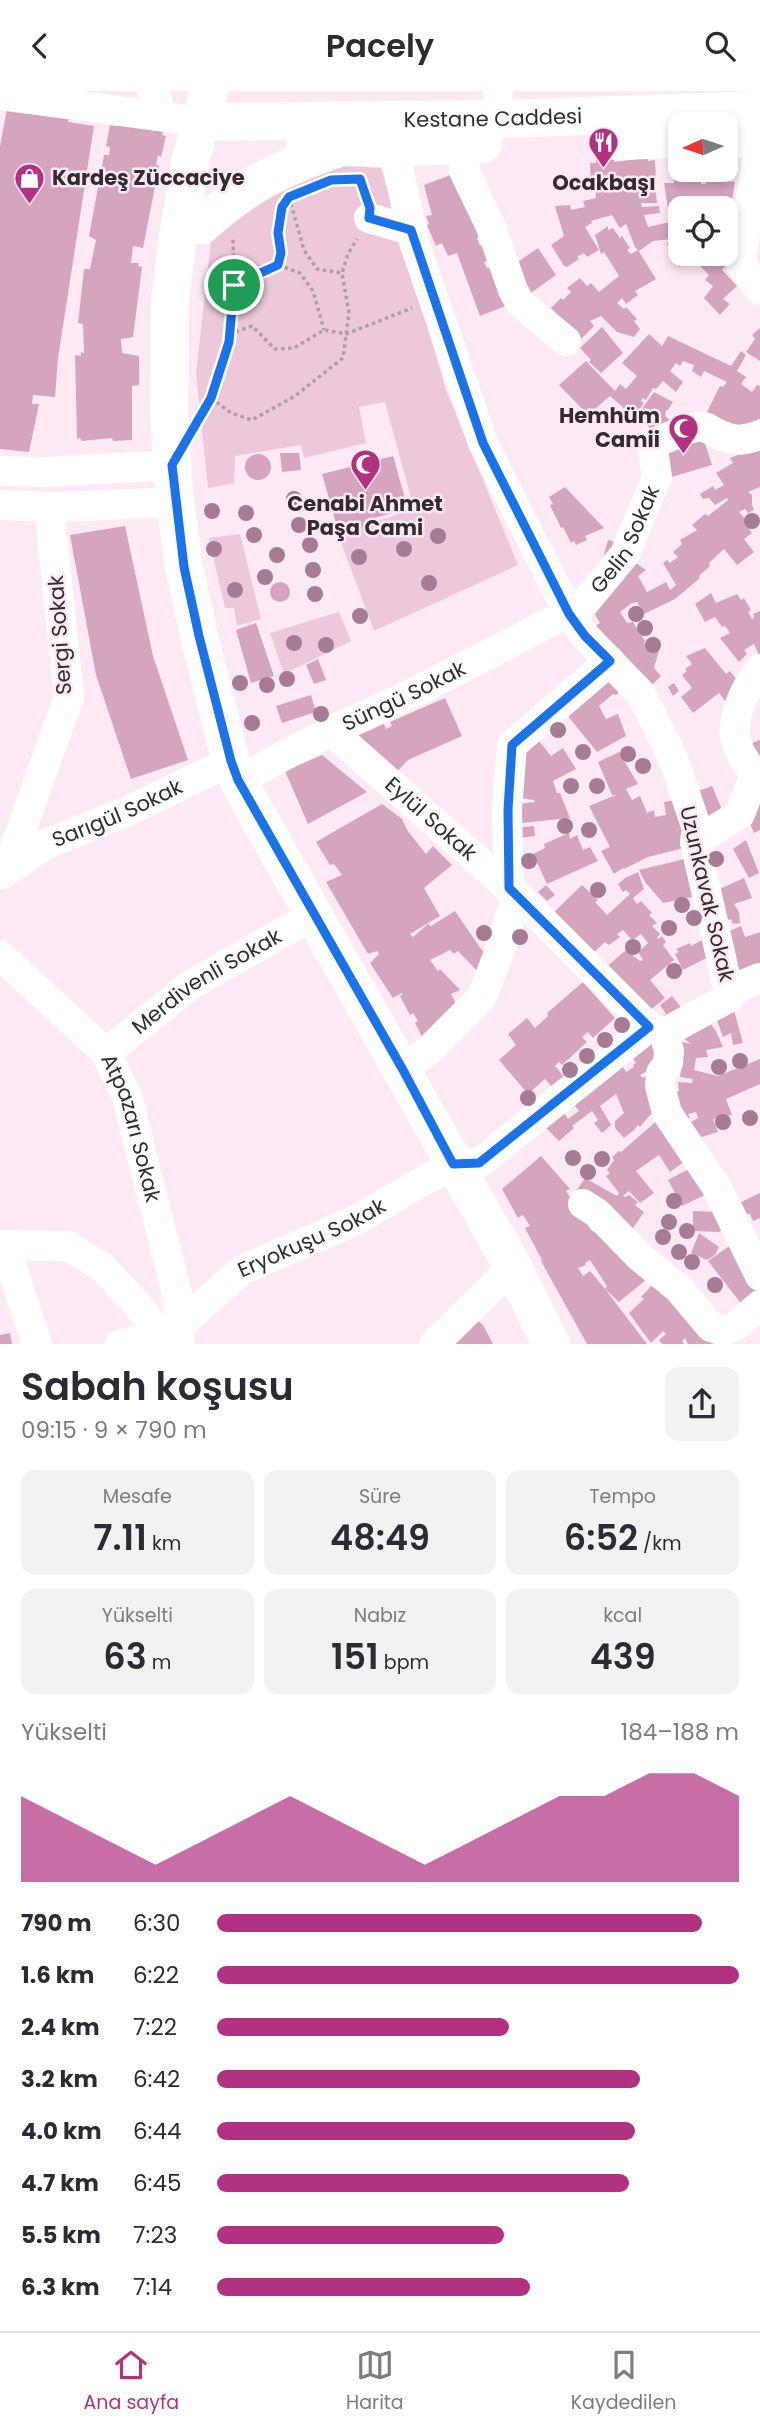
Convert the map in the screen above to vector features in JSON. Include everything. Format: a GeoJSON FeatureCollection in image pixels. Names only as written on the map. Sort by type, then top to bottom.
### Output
{"type":"FeatureCollection","features":[{"type":"Feature","properties":{"kind":"main road","name":"Kestane Caddesi"},"geometry":{"type":"LineString","coordinates":[[214,119],[498,105],[760,110]]}},
{"type":"Feature","properties":{"kind":"main road","name":"Kestane Caddesi"},"geometry":{"type":"LineString","coordinates":[[214,119],[358,160],[467,145],[668,139]]}},
{"type":"Feature","properties":{"kind":"main road"},"geometry":{"type":"LineString","coordinates":[[170,350],[216,212],[214,119]]}},
{"type":"Feature","properties":{"kind":"main road"},"geometry":{"type":"LineString","coordinates":[[214,119],[175,261],[170,297],[169,412],[175,502],[184,567],[234,771],[513,1267],[551,1344]]}},
{"type":"Feature","properties":{"kind":"main road"},"geometry":{"type":"LineString","coordinates":[[738,139],[760,138]]}},
{"type":"Feature","properties":{"kind":"main road"},"geometry":{"type":"LineString","coordinates":[[216,212],[281,169],[358,160]]}},
{"type":"Feature","properties":{"kind":"street"},"geometry":{"type":"LineString","coordinates":[[0,95],[154,103],[214,119]]}},
{"type":"Feature","properties":{"kind":"street"},"geometry":{"type":"LineString","coordinates":[[467,145],[464,171],[491,227],[513,290],[520,303],[566,341]]}},
{"type":"Feature","properties":{"kind":"street"},"geometry":{"type":"LineString","coordinates":[[760,145],[742,253],[742,267],[760,290]]}},
{"type":"Feature","properties":{"kind":"street","name":"Uzunkavak Sokak"},"geometry":{"type":"LineString","coordinates":[[358,160],[411,230],[483,443],[569,614],[585,636],[641,694],[673,758],[697,829],[695,842],[730,997]]}},
{"type":"Feature","properties":{"kind":"street"},"geometry":{"type":"LineString","coordinates":[[369,218],[411,230]]}},
{"type":"Feature","properties":{"kind":"street","name":"Gelin Sokak"},"geometry":{"type":"LineString","coordinates":[[569,614],[582,606],[625,554],[657,477],[652,443],[672,438],[697,426],[726,438],[744,441],[760,435]]}},
{"type":"Feature","properties":{"kind":"street"},"geometry":{"type":"LineString","coordinates":[[0,471],[44,472],[172,465]]}},
{"type":"Feature","properties":{"kind":"street"},"geometry":{"type":"LineString","coordinates":[[0,505],[49,507],[175,502]]}},
{"type":"Feature","properties":{"kind":"street","name":"Sergi Sokak"},"geometry":{"type":"LineString","coordinates":[[3,874],[69,697],[49,507]]}},
{"type":"Feature","properties":{"kind":"street","name":"Süngü Sokak"},"geometry":{"type":"LineString","coordinates":[[234,771],[331,731],[569,614]]}},
{"type":"Feature","properties":{"kind":"street"},"geometry":{"type":"LineString","coordinates":[[403,1070],[430,1049],[482,997],[513,891],[508,810],[512,745],[610,661]]}},
{"type":"Feature","properties":{"kind":"street"},"geometry":{"type":"LineString","coordinates":[[695,842],[740,814],[755,775],[742,758],[735,736],[737,712],[752,679],[760,669]]}},
{"type":"Feature","properties":{"kind":"street","name":"Eylül Sokak"},"geometry":{"type":"LineString","coordinates":[[331,731],[513,891],[657,1030]]}},
{"type":"Feature","properties":{"kind":"street","name":"Sarıgül Sokak"},"geometry":{"type":"LineString","coordinates":[[3,874],[47,845],[234,771]]}},
{"type":"Feature","properties":{"kind":"street","name":"Merdivenli Sokak"},"geometry":{"type":"LineString","coordinates":[[106,1053],[192,983],[314,915]]}},
{"type":"Feature","properties":{"kind":"street","name":"Atpazarı Sokak"},"geometry":{"type":"LineString","coordinates":[[0,955],[106,1053],[127,1097],[178,1298],[173,1338]]}},
{"type":"Feature","properties":{"kind":"street","name":"Eryokuşu Sokak"},"geometry":{"type":"LineString","coordinates":[[173,1338],[242,1270],[354,1221],[453,1164],[479,1163],[657,1030],[730,997],[740,986],[760,978]]}},
{"type":"Feature","properties":{"kind":"street"},"geometry":{"type":"LineString","coordinates":[[657,1030],[669,1051],[668,1063],[661,1073],[660,1086],[667,1113],[716,1186],[760,1276]]}},
{"type":"Feature","properties":{"kind":"street"},"geometry":{"type":"LineString","coordinates":[[583,1204],[597,1213],[640,1257],[678,1289],[711,1327],[723,1331],[737,1325],[760,1305]]}},
{"type":"Feature","properties":{"kind":"street"},"geometry":{"type":"LineString","coordinates":[[37,1344],[4,1246],[68,1246],[101,1266],[173,1338]]}},
{"type":"Feature","properties":{"kind":"street"},"geometry":{"type":"LineString","coordinates":[[435,1344],[513,1267]]}},
{"type":"Feature","properties":{"kind":"street"},"geometry":{"type":"LineString","coordinates":[[120,1344],[173,1338]]}},
{"type":"Feature","properties":{"kind":"path"},"geometry":{"type":"LineString","coordinates":[[211,398],[230,413],[252,420],[295,396],[343,359],[349,313],[342,273],[348,254],[369,218],[370,208],[358,160]]}},
{"type":"Feature","properties":{"kind":"path"},"geometry":{"type":"LineString","coordinates":[[278,265],[281,253],[278,233],[282,207],[289,197],[304,250],[317,269],[342,273]]}},
{"type":"Feature","properties":{"kind":"path"},"geometry":{"type":"LineString","coordinates":[[198,421],[211,398],[229,334],[234,285],[216,212]]}},
{"type":"Feature","properties":{"kind":"path"},"geometry":{"type":"LineString","coordinates":[[234,285],[278,265],[300,273],[313,291],[324,330]]}},
{"type":"Feature","properties":{"kind":"path"},"geometry":{"type":"LineString","coordinates":[[229,334],[252,326],[275,349],[295,348],[324,330],[346,334],[434,300]]}},
{"type":"Feature","properties":{"kind":"shaded area"},"geometry":{"type":"Polygon","coordinates":[[[320,165],[381,168],[446,390],[518,565],[374,631],[338,534],[414,509],[385,402],[359,407],[366,443],[304,458],[301,445],[235,456],[234,483],[208,488],[196,373],[212,232],[320,165]]]}},
{"type":"Feature","properties":{"kind":"shaded area"},"geometry":{"type":"Polygon","coordinates":[[[240,534],[261,619],[237,626],[234,608],[225,608],[209,538],[240,534]]]}},
{"type":"Feature","properties":{"kind":"shaded area"},"geometry":{"type":"Polygon","coordinates":[[[339,612],[351,641],[284,674],[270,633],[339,612]]]}},
{"type":"Feature","properties":{"kind":"building"},"geometry":{"type":"Polygon","coordinates":[[[7,109],[69,117],[68,122],[94,126],[58,358],[55,397],[33,395],[32,404],[39,404],[29,452],[0,449],[0,146],[7,109]]]}},
{"type":"Feature","properties":{"kind":"building"},"geometry":{"type":"Polygon","coordinates":[[[118,117],[165,125],[162,135],[166,136],[161,157],[158,155],[156,165],[159,166],[143,248],[133,246],[131,263],[139,263],[138,266],[142,267],[133,337],[121,339],[122,353],[139,356],[139,385],[132,386],[132,440],[113,441],[112,438],[82,441],[77,439],[75,355],[81,356],[81,352],[84,353],[83,324],[78,323],[84,269],[90,269],[96,240],[89,236],[104,155],[109,155],[110,147],[106,146],[110,125],[116,126],[118,117]]]}},
{"type":"Feature","properties":{"kind":"building"},"geometry":{"type":"Polygon","coordinates":[[[648,158],[648,161],[655,160],[656,182],[622,183],[624,187],[655,186],[657,203],[641,203],[642,207],[659,206],[660,213],[644,215],[648,227],[668,222],[668,240],[653,241],[639,251],[626,224],[620,228],[612,215],[591,221],[592,223],[585,227],[599,250],[587,257],[584,253],[567,267],[564,266],[551,245],[564,236],[555,206],[570,205],[571,210],[585,207],[583,201],[596,198],[595,185],[591,186],[590,163],[614,159],[614,162],[648,158]]]}},
{"type":"Feature","properties":{"kind":"building"},"geometry":{"type":"Polygon","coordinates":[[[453,174],[488,235],[477,238],[480,246],[493,242],[498,258],[484,262],[487,268],[502,264],[513,303],[480,316],[457,253],[448,256],[442,243],[436,246],[427,225],[426,216],[432,215],[424,185],[453,174]]]}},
{"type":"Feature","properties":{"kind":"building"},"geometry":{"type":"Polygon","coordinates":[[[735,182],[733,196],[668,196],[668,209],[664,183],[735,182]]]}},
{"type":"Feature","properties":{"kind":"building"},"geometry":{"type":"Polygon","coordinates":[[[608,226],[608,230],[613,228],[620,238],[622,236],[631,254],[638,250],[656,279],[635,291],[638,295],[626,304],[622,298],[617,303],[624,309],[626,307],[637,319],[634,321],[640,329],[634,337],[617,332],[601,316],[590,321],[594,326],[581,339],[551,308],[571,292],[567,288],[580,278],[587,286],[591,283],[599,292],[619,276],[604,252],[601,254],[595,235],[608,226]]]}},
{"type":"Feature","properties":{"kind":"building"},"geometry":{"type":"Polygon","coordinates":[[[538,248],[556,275],[521,300],[509,268],[538,248]]]}},
{"type":"Feature","properties":{"kind":"building"},"geometry":{"type":"Polygon","coordinates":[[[700,266],[725,266],[722,270],[737,286],[723,299],[730,304],[720,315],[704,298],[713,286],[705,280],[709,275],[700,266]]]}},
{"type":"Feature","properties":{"kind":"building"},"geometry":{"type":"Polygon","coordinates":[[[602,327],[623,353],[601,373],[589,362],[591,360],[580,348],[602,327]]]}},
{"type":"Feature","properties":{"kind":"building"},"geometry":{"type":"Polygon","coordinates":[[[760,328],[760,361],[746,352],[755,339],[752,335],[760,328]]]}},
{"type":"Feature","properties":{"kind":"building"},"geometry":{"type":"Polygon","coordinates":[[[649,334],[662,346],[668,336],[731,366],[741,351],[746,355],[737,371],[746,377],[741,384],[752,392],[757,385],[760,386],[760,419],[753,430],[712,422],[715,415],[707,412],[720,386],[723,387],[727,382],[704,371],[701,377],[692,371],[694,365],[683,361],[680,366],[676,363],[670,371],[683,382],[676,392],[663,381],[656,389],[653,388],[646,400],[643,398],[641,401],[644,403],[634,417],[610,396],[588,415],[559,385],[586,361],[615,391],[620,384],[626,389],[637,376],[622,363],[649,334]]]}},
{"type":"Feature","properties":{"kind":"building"},"geometry":{"type":"Polygon","coordinates":[[[654,392],[673,402],[666,410],[665,416],[676,425],[665,439],[636,417],[654,392]]]}},
{"type":"Feature","properties":{"kind":"building","name":"Hemhüm Camii"},"geometry":{"type":"Polygon","coordinates":[[[701,431],[712,465],[665,479],[655,445],[701,431]]]}},
{"type":"Feature","properties":{"kind":"building"},"geometry":{"type":"Polygon","coordinates":[[[760,444],[760,487],[748,492],[752,495],[754,510],[748,513],[745,509],[739,512],[752,527],[749,529],[752,533],[744,539],[754,552],[737,565],[724,549],[709,563],[710,566],[700,578],[675,599],[644,614],[637,602],[620,612],[627,623],[633,622],[644,643],[659,650],[654,668],[661,676],[648,689],[590,630],[600,623],[590,606],[633,561],[646,570],[638,576],[647,592],[666,582],[670,590],[676,585],[663,563],[667,560],[670,563],[678,557],[673,552],[682,544],[680,540],[697,530],[692,525],[728,500],[727,498],[715,505],[709,498],[703,499],[700,494],[713,486],[715,490],[724,485],[716,473],[733,463],[730,458],[738,455],[737,451],[760,444]]]}},
{"type":"Feature","properties":{"kind":"building"},"geometry":{"type":"Polygon","coordinates":[[[280,453],[299,453],[301,470],[282,472],[280,453]]]}},
{"type":"Feature","properties":{"kind":"building"},"geometry":{"type":"Polygon","coordinates":[[[258,454],[267,458],[271,467],[267,476],[258,480],[249,476],[245,467],[249,458],[258,454]]]}},
{"type":"Feature","properties":{"kind":"building","name":"Cenabi Ahmet Paşa Cami"},"geometry":{"type":"Polygon","coordinates":[[[393,456],[408,509],[366,520],[368,524],[364,529],[358,527],[358,522],[337,527],[322,474],[393,456]]]}},
{"type":"Feature","properties":{"kind":"building"},"geometry":{"type":"Polygon","coordinates":[[[565,487],[604,528],[585,536],[587,540],[576,545],[574,541],[571,543],[563,527],[561,528],[550,505],[553,504],[549,497],[565,487]]]}},
{"type":"Feature","properties":{"kind":"building"},"geometry":{"type":"Polygon","coordinates":[[[125,526],[153,656],[188,760],[131,779],[96,675],[70,535],[125,526]]]}},
{"type":"Feature","properties":{"kind":"building"},"geometry":{"type":"Polygon","coordinates":[[[608,540],[622,544],[603,559],[608,540]]]}},
{"type":"Feature","properties":{"kind":"building"},"geometry":{"type":"Polygon","coordinates":[[[280,582],[287,585],[290,592],[287,599],[280,602],[273,599],[270,592],[273,585],[280,582]]]}},
{"type":"Feature","properties":{"kind":"building"},"geometry":{"type":"Polygon","coordinates":[[[711,593],[716,603],[737,594],[741,600],[744,598],[751,610],[748,612],[752,619],[753,614],[760,611],[760,657],[754,644],[744,650],[747,654],[739,662],[720,638],[730,633],[725,626],[722,627],[715,617],[705,622],[695,604],[711,593]]]}},
{"type":"Feature","properties":{"kind":"building"},"geometry":{"type":"Polygon","coordinates":[[[256,623],[274,676],[251,683],[236,630],[256,623]]]}},
{"type":"Feature","properties":{"kind":"building"},"geometry":{"type":"Polygon","coordinates":[[[705,648],[726,674],[730,671],[744,689],[730,707],[719,693],[693,713],[681,697],[692,688],[682,675],[692,664],[686,656],[705,648]]]}},
{"type":"Feature","properties":{"kind":"building"},"geometry":{"type":"Polygon","coordinates":[[[318,659],[326,680],[314,684],[306,665],[318,659]]]}},
{"type":"Feature","properties":{"kind":"building"},"geometry":{"type":"Polygon","coordinates":[[[613,668],[628,683],[599,706],[606,719],[618,714],[626,736],[597,752],[563,710],[613,668]]]}},
{"type":"Feature","properties":{"kind":"building"},"geometry":{"type":"Polygon","coordinates":[[[674,683],[679,691],[673,696],[668,687],[674,683]]]}},
{"type":"Feature","properties":{"kind":"building"},"geometry":{"type":"Polygon","coordinates":[[[311,695],[316,712],[282,723],[276,706],[311,695]]]}},
{"type":"Feature","properties":{"kind":"building"},"geometry":{"type":"Polygon","coordinates":[[[445,698],[462,736],[408,760],[393,776],[357,736],[384,724],[386,729],[392,726],[390,722],[445,698]]]}},
{"type":"Feature","properties":{"kind":"building"},"geometry":{"type":"Polygon","coordinates":[[[535,736],[551,756],[563,748],[576,769],[553,781],[570,818],[512,824],[510,805],[535,802],[513,797],[517,751],[535,736]]]}},
{"type":"Feature","properties":{"kind":"building"},"geometry":{"type":"Polygon","coordinates":[[[760,740],[760,764],[752,743],[760,740]]]}},
{"type":"Feature","properties":{"kind":"building"},"geometry":{"type":"Polygon","coordinates":[[[619,752],[638,784],[626,789],[632,800],[640,796],[647,813],[654,810],[655,817],[666,815],[664,802],[681,799],[692,846],[648,857],[614,874],[601,851],[610,847],[589,806],[616,795],[612,795],[598,762],[619,752]]]}},
{"type":"Feature","properties":{"kind":"building"},"geometry":{"type":"Polygon","coordinates":[[[322,755],[367,792],[308,824],[285,771],[322,755]]]}},
{"type":"Feature","properties":{"kind":"building"},"geometry":{"type":"Polygon","coordinates":[[[712,786],[726,819],[702,832],[690,794],[712,786]]]}},
{"type":"Feature","properties":{"kind":"building"},"geometry":{"type":"Polygon","coordinates":[[[760,802],[760,830],[754,833],[744,810],[760,802]]]}},
{"type":"Feature","properties":{"kind":"building"},"geometry":{"type":"Polygon","coordinates":[[[382,804],[402,819],[426,854],[433,846],[452,865],[424,888],[440,916],[410,934],[413,937],[428,924],[431,926],[455,911],[481,949],[492,959],[482,976],[458,951],[454,954],[450,950],[430,960],[438,971],[440,969],[460,990],[451,994],[462,1015],[424,1041],[415,1023],[418,1021],[413,1013],[410,1015],[400,996],[403,994],[393,998],[370,963],[379,954],[377,951],[368,954],[326,882],[342,875],[334,864],[330,865],[316,842],[382,804]]]}},
{"type":"Feature","properties":{"kind":"building"},"geometry":{"type":"Polygon","coordinates":[[[534,826],[535,836],[518,838],[516,828],[534,826]]]}},
{"type":"Feature","properties":{"kind":"building"},"geometry":{"type":"Polygon","coordinates":[[[569,833],[570,839],[577,835],[583,850],[590,847],[598,861],[547,884],[533,854],[545,848],[544,844],[569,833]]]}},
{"type":"Feature","properties":{"kind":"building"},"geometry":{"type":"Polygon","coordinates":[[[746,840],[759,873],[749,878],[733,849],[746,840]]]}},
{"type":"Feature","properties":{"kind":"building"},"geometry":{"type":"Polygon","coordinates":[[[693,857],[703,895],[663,903],[645,882],[639,870],[693,857]]]}},
{"type":"Feature","properties":{"kind":"building"},"geometry":{"type":"Polygon","coordinates":[[[638,872],[644,889],[633,898],[637,904],[641,901],[652,913],[649,915],[657,923],[652,926],[660,934],[657,938],[662,936],[666,942],[663,945],[674,960],[650,980],[665,998],[648,1012],[604,969],[626,950],[640,961],[643,960],[638,952],[648,943],[641,934],[632,940],[623,930],[617,934],[620,937],[609,945],[605,942],[591,955],[552,914],[582,885],[598,900],[595,902],[607,915],[630,894],[626,890],[623,892],[618,884],[638,872]]]}},
{"type":"Feature","properties":{"kind":"building"},"geometry":{"type":"Polygon","coordinates":[[[744,878],[752,898],[734,904],[739,912],[740,923],[733,924],[731,919],[722,922],[711,893],[744,878]]]}},
{"type":"Feature","properties":{"kind":"building"},"geometry":{"type":"Polygon","coordinates":[[[546,885],[555,895],[547,901],[538,892],[546,885]]]}},
{"type":"Feature","properties":{"kind":"building"},"geometry":{"type":"Polygon","coordinates":[[[741,926],[745,937],[760,932],[760,971],[738,978],[727,932],[741,926]]]}},
{"type":"Feature","properties":{"kind":"building"},"geometry":{"type":"Polygon","coordinates":[[[706,938],[714,954],[683,970],[675,954],[679,952],[676,949],[690,943],[691,946],[706,938]]]}},
{"type":"Feature","properties":{"kind":"building"},"geometry":{"type":"Polygon","coordinates":[[[583,982],[615,1018],[593,1038],[588,1032],[582,1037],[587,1042],[562,1065],[559,1062],[555,1066],[564,1077],[552,1087],[545,1079],[528,1094],[499,1060],[516,1045],[508,1034],[527,1018],[535,1028],[548,1016],[547,1013],[583,982]]]}},
{"type":"Feature","properties":{"kind":"building"},"geometry":{"type":"Polygon","coordinates":[[[672,996],[687,1015],[657,1020],[666,1014],[660,1005],[672,996]]]}},
{"type":"Feature","properties":{"kind":"building"},"geometry":{"type":"Polygon","coordinates":[[[733,1007],[743,1043],[733,1045],[731,1033],[723,1037],[715,1015],[733,1007]]]}},
{"type":"Feature","properties":{"kind":"building"},"geometry":{"type":"Polygon","coordinates":[[[705,1016],[723,1047],[706,1050],[708,1057],[696,1058],[694,1070],[718,1076],[760,1059],[760,1084],[726,1099],[732,1115],[713,1119],[718,1132],[688,1141],[682,1127],[698,1118],[696,1112],[688,1114],[690,1118],[676,1124],[667,1094],[679,1091],[678,1082],[692,1083],[693,1079],[680,1077],[681,1070],[671,1068],[674,1040],[691,1044],[679,1035],[705,1016]]]}},
{"type":"Feature","properties":{"kind":"building"},"geometry":{"type":"Polygon","coordinates":[[[654,1042],[666,1053],[653,1076],[645,1072],[640,1075],[643,1078],[648,1075],[662,1107],[650,1115],[640,1127],[638,1125],[624,1138],[615,1128],[615,1121],[624,1113],[616,1094],[600,1106],[611,1125],[602,1133],[594,1123],[598,1120],[592,1111],[572,1126],[574,1128],[559,1141],[541,1123],[561,1108],[568,1119],[579,1111],[571,1101],[622,1065],[626,1072],[634,1067],[636,1063],[632,1057],[654,1042]]]}},
{"type":"Feature","properties":{"kind":"building"},"geometry":{"type":"Polygon","coordinates":[[[660,1118],[688,1159],[670,1172],[659,1155],[636,1171],[654,1193],[640,1203],[629,1191],[623,1196],[629,1195],[638,1202],[635,1205],[644,1212],[627,1237],[573,1196],[585,1178],[617,1196],[619,1193],[606,1176],[610,1173],[607,1170],[614,1160],[612,1157],[660,1118]]]}},
{"type":"Feature","properties":{"kind":"building"},"geometry":{"type":"Polygon","coordinates":[[[541,1156],[570,1189],[566,1191],[591,1230],[647,1279],[619,1302],[605,1289],[647,1344],[587,1344],[525,1228],[530,1226],[523,1215],[518,1218],[502,1189],[541,1156]],[[590,1260],[578,1268],[583,1276],[590,1271],[605,1289],[607,1286],[590,1260]]]}},
{"type":"Feature","properties":{"kind":"building"},"geometry":{"type":"Polygon","coordinates":[[[698,1164],[711,1192],[682,1206],[668,1180],[698,1164]]]}},
{"type":"Feature","properties":{"kind":"building"},"geometry":{"type":"Polygon","coordinates":[[[760,1193],[760,1218],[753,1221],[741,1202],[760,1193]]]}},
{"type":"Feature","properties":{"kind":"building"},"geometry":{"type":"Polygon","coordinates":[[[693,1211],[720,1212],[726,1228],[719,1232],[693,1231],[693,1211]]]}},
{"type":"Feature","properties":{"kind":"building"},"geometry":{"type":"Polygon","coordinates":[[[699,1233],[719,1247],[715,1255],[707,1260],[691,1253],[699,1233]]]}},
{"type":"Feature","properties":{"kind":"building"},"geometry":{"type":"Polygon","coordinates":[[[735,1242],[760,1295],[743,1306],[708,1261],[735,1242]]]}},
{"type":"Feature","properties":{"kind":"building"},"geometry":{"type":"Polygon","coordinates":[[[659,1278],[723,1344],[688,1344],[685,1338],[682,1341],[684,1344],[662,1344],[659,1340],[666,1334],[663,1331],[651,1343],[629,1313],[644,1299],[641,1297],[659,1278]]]}},
{"type":"Feature","properties":{"kind":"building"},"geometry":{"type":"Polygon","coordinates":[[[473,1317],[483,1325],[493,1344],[450,1344],[473,1317]]]}},
{"type":"Feature","properties":{"kind":"building"},"geometry":{"type":"Polygon","coordinates":[[[10,1333],[12,1344],[0,1344],[0,1335],[10,1333]]]}},
{"type":"Feature","properties":{"kind":"place","name":"Ocakbaşı"},"geometry":{"type":"Point","coordinates":[604,170]}},
{"type":"Feature","properties":{"kind":"place","name":"Kardeş Züccaciye"},"geometry":{"type":"Point","coordinates":[29,205]}},
{"type":"Feature","properties":{"kind":"place","name":"Hemhüm Camii"},"geometry":{"type":"Point","coordinates":[683,455]}},
{"type":"Feature","properties":{"kind":"place","name":"Cenabi Ahmet Paşa Cami"},"geometry":{"type":"Point","coordinates":[365,491]}},
{"type":"Feature","properties":{"kind":"route"},"geometry":{"type":"LineString","coordinates":[[360,179],[370,208],[369,218],[411,230],[483,443],[569,614],[585,636],[610,661],[512,745],[508,810],[509,888],[649,1027],[479,1163],[453,1164],[403,1070],[238,780],[231,761],[184,567],[172,465],[211,398],[229,342],[234,285],[278,265],[281,253],[278,233],[282,207],[289,197],[331,180],[360,179]]}}]}
